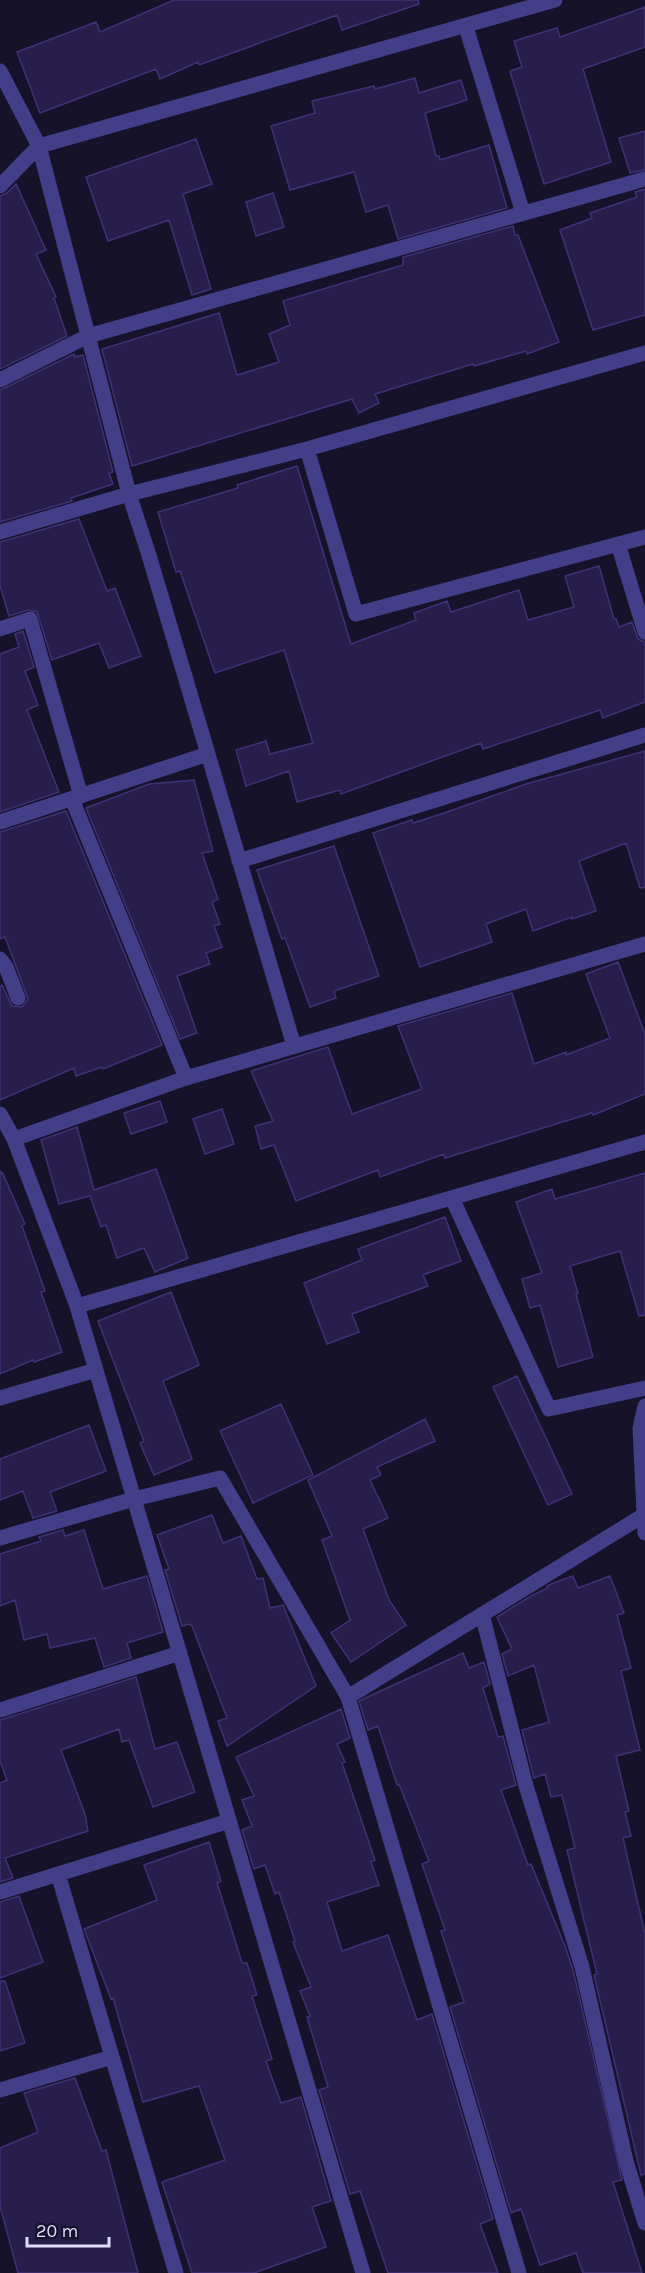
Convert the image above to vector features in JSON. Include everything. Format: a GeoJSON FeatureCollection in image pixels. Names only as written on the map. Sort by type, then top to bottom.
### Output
{"type":"FeatureCollection","features":[{"type":"Feature","properties":{"kind":"street"},"geometry":{"type":"LineString","coordinates":[[0,186],[39,146],[555,0]]}},
{"type":"Feature","properties":{"kind":"street"},"geometry":{"type":"LineString","coordinates":[[466,27],[523,213]]}},
{"type":"Feature","properties":{"kind":"street"},"geometry":{"type":"LineString","coordinates":[[0,71],[39,146],[129,494],[294,1046]]}},
{"type":"Feature","properties":{"kind":"street"},"geometry":{"type":"LineString","coordinates":[[0,380],[88,336],[645,179]]}},
{"type":"Feature","properties":{"kind":"street"},"geometry":{"type":"LineString","coordinates":[[0,532],[129,494],[307,449],[645,352]]}},
{"type":"Feature","properties":{"kind":"street"},"geometry":{"type":"LineString","coordinates":[[307,449],[356,614],[645,537]]}},
{"type":"Feature","properties":{"kind":"street"},"geometry":{"type":"LineString","coordinates":[[618,544],[645,632]]}},
{"type":"Feature","properties":{"kind":"street"},"geometry":{"type":"LineString","coordinates":[[0,629],[30,620],[77,797],[186,1078]]}},
{"type":"Feature","properties":{"kind":"street"},"geometry":{"type":"LineString","coordinates":[[239,861],[645,735]]}},
{"type":"Feature","properties":{"kind":"street"},"geometry":{"type":"LineString","coordinates":[[0,822],[208,754]]}},
{"type":"Feature","properties":{"kind":"street"},"geometry":{"type":"LineString","coordinates":[[14,1139],[186,1078],[645,944]]}},
{"type":"Feature","properties":{"kind":"street"},"geometry":{"type":"LineString","coordinates":[[0,959],[6,967],[18,998]]}},
{"type":"Feature","properties":{"kind":"street"},"geometry":{"type":"LineString","coordinates":[[0,1114],[14,1139],[78,1306],[363,2273]]}},
{"type":"Feature","properties":{"kind":"street"},"geometry":{"type":"LineString","coordinates":[[78,1306],[645,1142]]}},
{"type":"Feature","properties":{"kind":"street"},"geometry":{"type":"LineString","coordinates":[[452,1198],[549,1409],[645,1388]]}},
{"type":"Feature","properties":{"kind":"street"},"geometry":{"type":"LineString","coordinates":[[0,1398],[96,1370]]}},
{"type":"Feature","properties":{"kind":"street"},"geometry":{"type":"LineString","coordinates":[[645,1406],[640,1428],[645,1533]]}},
{"type":"Feature","properties":{"kind":"street"},"geometry":{"type":"LineString","coordinates":[[0,1538],[134,1499],[220,1478],[348,1697],[519,2273]]}},
{"type":"Feature","properties":{"kind":"street"},"geometry":{"type":"LineString","coordinates":[[348,1697],[644,1515]]}},
{"type":"Feature","properties":{"kind":"street"},"geometry":{"type":"LineString","coordinates":[[482,1614],[526,1786],[582,1967],[626,2161],[645,2223]]}},
{"type":"Feature","properties":{"kind":"street"},"geometry":{"type":"LineString","coordinates":[[0,1710],[180,1653]]}},
{"type":"Feature","properties":{"kind":"street"},"geometry":{"type":"LineString","coordinates":[[0,1892],[229,1821]]}},
{"type":"Feature","properties":{"kind":"street"},"geometry":{"type":"LineString","coordinates":[[58,1874],[176,2273]]}},
{"type":"Feature","properties":{"kind":"street"},"geometry":{"type":"LineString","coordinates":[[0,2090],[112,2057]]}},
{"type":"Feature","properties":{"kind":"building"},"geometry":{"type":"Polygon","coordinates":[[[174,0],[418,0],[419,4],[342,30],[337,15],[199,65],[198,62],[160,79],[156,69],[40,113],[17,52],[96,22],[100,32],[174,0]]]}},
{"type":"Feature","properties":{"kind":"building"},"geometry":{"type":"Polygon","coordinates":[[[645,7],[645,47],[583,69],[611,162],[544,184],[510,71],[522,67],[514,41],[557,28],[560,37],[645,7]]]}},
{"type":"Feature","properties":{"kind":"building"},"geometry":{"type":"Polygon","coordinates":[[[415,78],[419,93],[461,80],[467,100],[425,113],[436,156],[439,156],[440,160],[489,145],[507,208],[398,239],[388,205],[366,212],[354,172],[290,190],[271,126],[315,113],[312,101],[374,86],[375,89],[415,78]]]}},
{"type":"Feature","properties":{"kind":"building"},"geometry":{"type":"Polygon","coordinates":[[[645,131],[645,170],[630,173],[619,138],[645,131]]]}},
{"type":"Feature","properties":{"kind":"building"},"geometry":{"type":"Polygon","coordinates":[[[196,139],[212,184],[183,194],[211,289],[192,295],[169,220],[108,241],[86,177],[196,139]]]}},
{"type":"Feature","properties":{"kind":"building"},"geometry":{"type":"Polygon","coordinates":[[[16,184],[46,250],[36,254],[56,297],[54,298],[67,336],[0,369],[0,196],[16,184]]]}},
{"type":"Feature","properties":{"kind":"building"},"geometry":{"type":"Polygon","coordinates":[[[645,189],[645,315],[593,330],[560,230],[592,218],[590,213],[637,197],[635,192],[645,189]]]}},
{"type":"Feature","properties":{"kind":"building"},"geometry":{"type":"Polygon","coordinates":[[[273,193],[284,227],[256,236],[246,202],[273,193]]]}},
{"type":"Feature","properties":{"kind":"building"},"geometry":{"type":"Polygon","coordinates":[[[513,226],[559,342],[527,354],[526,351],[474,366],[473,364],[375,394],[379,403],[359,413],[352,399],[132,466],[102,349],[219,313],[237,375],[279,362],[269,334],[290,325],[283,301],[403,265],[403,257],[513,226]]]}},
{"type":"Feature","properties":{"kind":"building"},"geometry":{"type":"Polygon","coordinates":[[[74,354],[75,357],[83,355],[113,472],[109,473],[113,484],[71,498],[72,501],[0,522],[0,390],[74,354]]]}},
{"type":"Feature","properties":{"kind":"building"},"geometry":{"type":"Polygon","coordinates":[[[297,466],[351,644],[416,620],[414,613],[447,601],[451,612],[519,590],[528,620],[574,607],[565,576],[599,566],[614,619],[619,627],[632,622],[638,639],[645,642],[645,702],[603,718],[600,710],[483,749],[481,743],[341,794],[340,790],[297,802],[289,771],[246,786],[236,750],[266,741],[270,754],[313,743],[284,650],[215,673],[180,571],[176,572],[158,512],[238,488],[237,485],[297,466]]]}},
{"type":"Feature","properties":{"kind":"building"},"geometry":{"type":"Polygon","coordinates":[[[79,519],[107,591],[115,588],[141,656],[109,668],[99,643],[52,660],[37,612],[28,610],[9,616],[0,586],[0,542],[79,519]]]}},
{"type":"Feature","properties":{"kind":"building"},"geometry":{"type":"Polygon","coordinates":[[[23,631],[34,667],[25,671],[38,705],[27,710],[59,792],[0,812],[0,654],[19,647],[15,634],[23,631]]]}},
{"type":"Feature","properties":{"kind":"building"},"geometry":{"type":"Polygon","coordinates":[[[645,751],[645,887],[640,888],[626,843],[579,861],[596,911],[533,931],[526,909],[486,924],[492,942],[420,967],[373,833],[412,820],[413,823],[526,784],[645,751]]]}},
{"type":"Feature","properties":{"kind":"building"},"geometry":{"type":"Polygon","coordinates":[[[194,780],[213,851],[202,853],[218,899],[212,902],[220,924],[214,926],[222,947],[206,953],[210,964],[177,976],[197,1033],[180,1039],[86,808],[149,784],[194,780]]]}},
{"type":"Feature","properties":{"kind":"building"},"geometry":{"type":"Polygon","coordinates":[[[66,811],[162,1045],[103,1069],[102,1067],[76,1076],[74,1068],[0,1100],[0,986],[2,985],[12,1006],[22,1007],[28,999],[5,937],[0,939],[0,832],[66,811]]]}},
{"type":"Feature","properties":{"kind":"building"},"geometry":{"type":"Polygon","coordinates":[[[334,846],[379,976],[334,991],[336,998],[310,1007],[257,870],[334,846]]]}},
{"type":"Feature","properties":{"kind":"building"},"geometry":{"type":"Polygon","coordinates":[[[618,962],[645,1034],[645,1094],[593,1115],[592,1113],[445,1158],[444,1154],[380,1177],[378,1170],[296,1201],[274,1145],[261,1149],[255,1126],[273,1121],[251,1071],[328,1047],[352,1114],[422,1089],[398,1026],[512,993],[534,1064],[566,1052],[566,1055],[610,1038],[586,974],[618,962]]]}},
{"type":"Feature","properties":{"kind":"building"},"geometry":{"type":"Polygon","coordinates":[[[160,1101],[167,1122],[131,1134],[124,1113],[160,1101]]]}},
{"type":"Feature","properties":{"kind":"building"},"geometry":{"type":"Polygon","coordinates":[[[222,1109],[234,1144],[205,1154],[193,1119],[222,1109]]]}},
{"type":"Feature","properties":{"kind":"building"},"geometry":{"type":"Polygon","coordinates":[[[77,1127],[94,1190],[156,1169],[188,1258],[155,1272],[144,1248],[117,1258],[106,1225],[101,1227],[90,1196],[59,1204],[41,1140],[77,1127]]]}},
{"type":"Feature","properties":{"kind":"building"},"geometry":{"type":"Polygon","coordinates":[[[0,1171],[25,1224],[22,1226],[45,1291],[41,1292],[62,1352],[34,1362],[33,1360],[0,1374],[0,1171]]]}},
{"type":"Feature","properties":{"kind":"building"},"geometry":{"type":"Polygon","coordinates":[[[645,1173],[645,1315],[639,1316],[620,1251],[570,1266],[593,1357],[558,1367],[540,1305],[530,1308],[522,1279],[542,1273],[516,1202],[552,1189],[555,1199],[645,1173]]]}},
{"type":"Feature","properties":{"kind":"building"},"geometry":{"type":"Polygon","coordinates":[[[445,1217],[461,1261],[423,1275],[428,1286],[352,1314],[359,1332],[327,1344],[304,1283],[362,1260],[358,1249],[445,1217]]]}},
{"type":"Feature","properties":{"kind":"building"},"geometry":{"type":"Polygon","coordinates":[[[171,1292],[199,1365],[163,1381],[192,1459],[154,1475],[140,1443],[144,1441],[98,1321],[171,1292]]]}},
{"type":"Feature","properties":{"kind":"building"},"geometry":{"type":"Polygon","coordinates":[[[517,1376],[572,1494],[548,1505],[493,1387],[517,1376]]]}},
{"type":"Feature","properties":{"kind":"building"},"geometry":{"type":"Polygon","coordinates":[[[281,1404],[313,1475],[253,1503],[220,1431],[281,1404]]]}},
{"type":"Feature","properties":{"kind":"building"},"geometry":{"type":"Polygon","coordinates":[[[425,1419],[435,1441],[377,1467],[381,1475],[370,1480],[388,1518],[363,1529],[389,1600],[406,1625],[351,1662],[331,1633],[350,1620],[322,1540],[332,1536],[308,1480],[425,1419]]]}},
{"type":"Feature","properties":{"kind":"building"},"geometry":{"type":"Polygon","coordinates":[[[89,1425],[106,1471],[50,1492],[57,1511],[33,1518],[23,1491],[0,1500],[0,1459],[89,1425]]]}},
{"type":"Feature","properties":{"kind":"building"},"geometry":{"type":"Polygon","coordinates":[[[212,1515],[223,1543],[241,1536],[257,1579],[263,1578],[270,1608],[283,1605],[316,1686],[227,1746],[218,1721],[227,1718],[192,1626],[189,1624],[182,1626],[165,1570],[169,1569],[157,1535],[212,1515]]]}},
{"type":"Feature","properties":{"kind":"building"},"geometry":{"type":"Polygon","coordinates":[[[63,1530],[65,1536],[84,1530],[103,1589],[147,1576],[163,1632],[127,1643],[131,1658],[104,1667],[95,1638],[50,1648],[47,1634],[24,1640],[15,1600],[0,1606],[0,1554],[41,1541],[39,1537],[63,1530]]]}},
{"type":"Feature","properties":{"kind":"building"},"geometry":{"type":"Polygon","coordinates":[[[573,1576],[578,1588],[610,1576],[624,1613],[617,1615],[631,1668],[621,1671],[640,1750],[616,1756],[629,1811],[625,1812],[631,1836],[623,1838],[645,1934],[645,2174],[641,2175],[567,1850],[575,1848],[562,1795],[551,1797],[545,1774],[534,1778],[522,1730],[549,1722],[534,1665],[508,1676],[502,1654],[512,1649],[497,1617],[548,1588],[547,1586],[573,1576]]]}},
{"type":"Feature","properties":{"kind":"building"},"geometry":{"type":"Polygon","coordinates":[[[463,1653],[469,1668],[484,1662],[490,1684],[483,1688],[498,1737],[503,1736],[516,1785],[501,1790],[528,1865],[531,1864],[573,1970],[622,2180],[613,2182],[642,2273],[583,2273],[576,2253],[540,2265],[521,2209],[511,2213],[450,2007],[464,2002],[441,1931],[445,1930],[422,1864],[429,1861],[399,1784],[397,1785],[378,1726],[368,1730],[359,1701],[463,1653]]]}},
{"type":"Feature","properties":{"kind":"building"},"geometry":{"type":"Polygon","coordinates":[[[136,1677],[155,1749],[177,1742],[195,1792],[153,1807],[129,1740],[122,1742],[119,1729],[61,1750],[85,1814],[88,1831],[5,1858],[13,1878],[0,1882],[0,1783],[7,1780],[0,1761],[0,1720],[136,1677]]]}},
{"type":"Feature","properties":{"kind":"building"},"geometry":{"type":"Polygon","coordinates":[[[341,1709],[350,1738],[337,1744],[345,1762],[342,1763],[375,1860],[371,1862],[379,1885],[327,1902],[342,1951],[388,1935],[417,2020],[432,2014],[493,2219],[480,2224],[498,2273],[388,2273],[360,2191],[350,2194],[319,2090],[328,2087],[307,2017],[310,2016],[300,1991],[311,1987],[293,1942],[295,1941],[279,1892],[275,1894],[265,1865],[254,1869],[242,1830],[252,1826],[242,1800],[254,1796],[236,1757],[341,1709]]]}},
{"type":"Feature","properties":{"kind":"building"},"geometry":{"type":"Polygon","coordinates":[[[209,1842],[221,1881],[217,1883],[242,1963],[247,1963],[257,1995],[252,1996],[272,2059],[266,2061],[281,2103],[301,2097],[331,2201],[312,2207],[326,2247],[254,2273],[192,2273],[162,2182],[225,2160],[199,2086],[143,2102],[113,1998],[111,1999],[84,1929],[157,1900],[144,1865],[209,1842]]]}},
{"type":"Feature","properties":{"kind":"building"},"geometry":{"type":"Polygon","coordinates":[[[19,1896],[43,1962],[0,1978],[0,1902],[19,1896]]]}},
{"type":"Feature","properties":{"kind":"building"},"geometry":{"type":"Polygon","coordinates":[[[0,1981],[5,1981],[25,2043],[0,2051],[0,1981]]]}},
{"type":"Feature","properties":{"kind":"building"},"geometry":{"type":"Polygon","coordinates":[[[75,2078],[102,2151],[106,2150],[138,2273],[18,2273],[0,2206],[0,2148],[38,2132],[24,2093],[75,2078]]]}}]}
